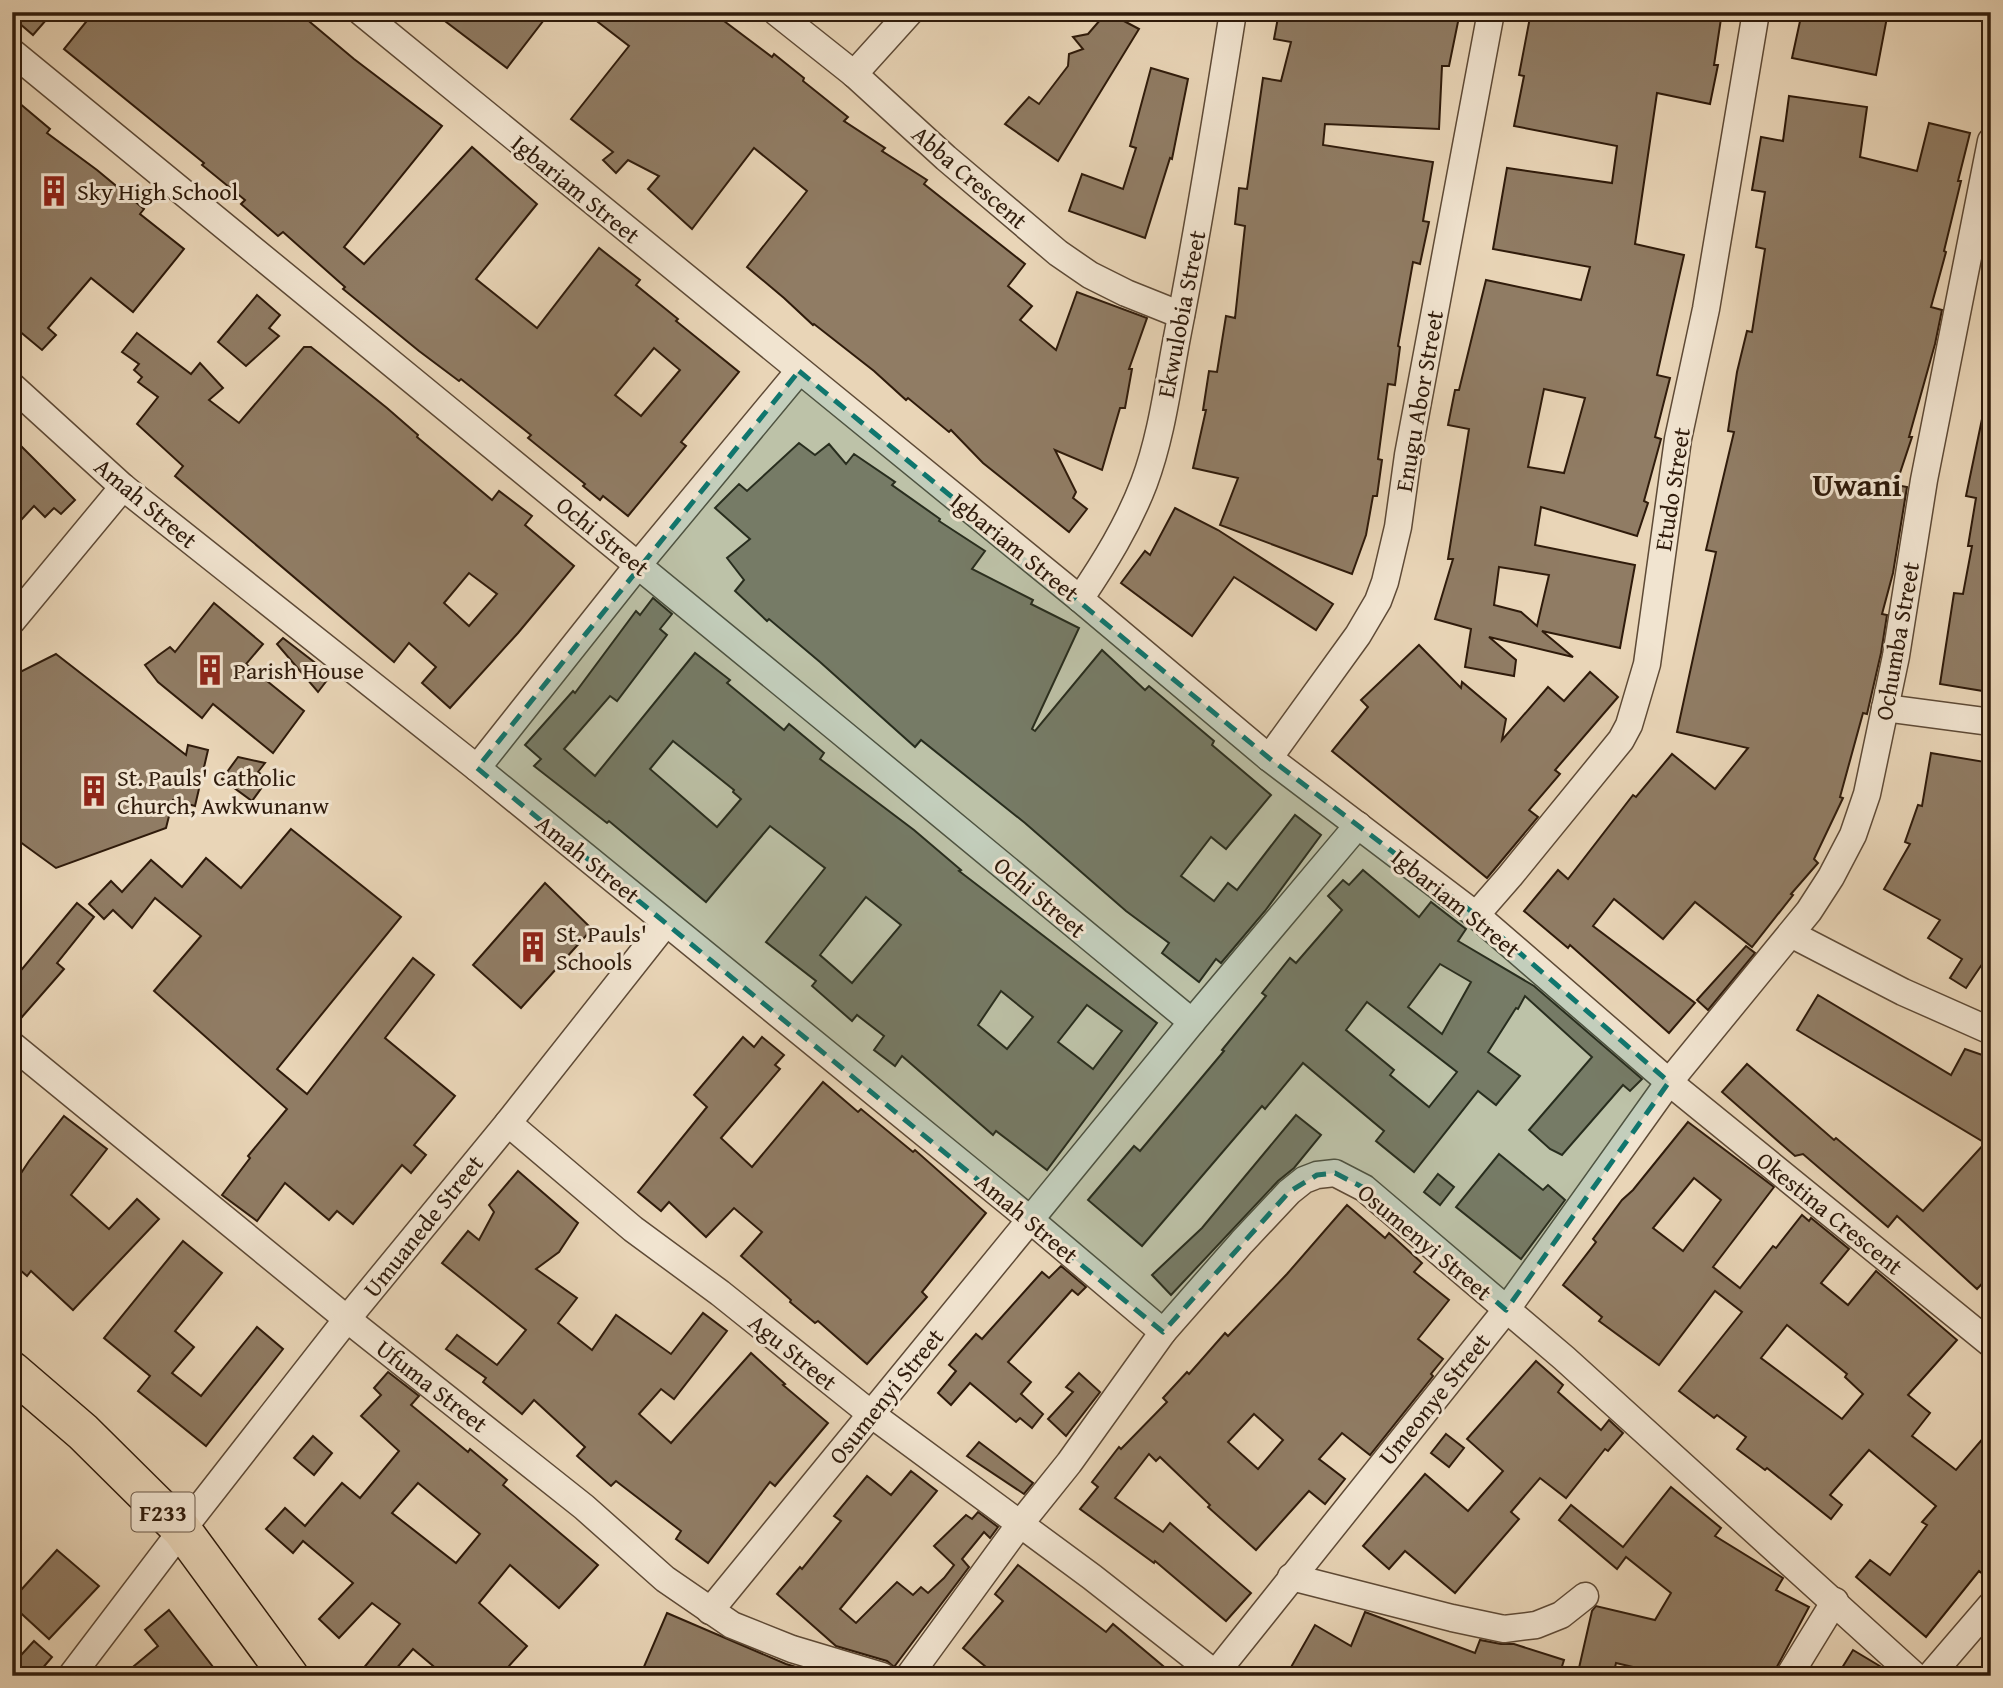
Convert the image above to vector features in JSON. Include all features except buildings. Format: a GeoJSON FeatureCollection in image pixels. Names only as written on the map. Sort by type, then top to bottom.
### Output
{"type":"FeatureCollection","features":[{"type":"Feature","properties":{"kind":"main road","name":"F233"},"geometry":{"type":"LineString","coordinates":[[12,1371],[83,1432],[175,1540],[241,1608],[289,1676]]}},
{"type":"Feature","properties":{"kind":"main road","name":"F233"},"geometry":{"type":"LineString","coordinates":[[12,1404],[120,1502],[175,1540],[265,1676]]}},
{"type":"Feature","properties":{"kind":"street","name":"Igbariam Street"},"geometry":{"type":"LineString","coordinates":[[361,12],[1080,599],[1269,758],[1476,915],[1669,1082]]}},
{"type":"Feature","properties":{"kind":"street","name":"Abba Crescent"},"geometry":{"type":"LineString","coordinates":[[776,12],[854,75],[1058,253],[1090,275],[1181,315]]}},
{"type":"Feature","properties":{"kind":"street"},"geometry":{"type":"LineString","coordinates":[[854,75],[910,12]]}},
{"type":"Feature","properties":{"kind":"street","name":"Ekwulobia Street"},"geometry":{"type":"LineString","coordinates":[[1080,599],[1107,559],[1144,482],[1158,436],[1233,12]]}},
{"type":"Feature","properties":{"kind":"street","name":"Enugu Abor Street"},"geometry":{"type":"LineString","coordinates":[[1269,758],[1358,635],[1378,601],[1385,582],[1398,527],[1408,455],[1491,12]]}},
{"type":"Feature","properties":{"kind":"street","name":"Etudo Street"},"geometry":{"type":"LineString","coordinates":[[1476,915],[1621,740],[1639,694],[1647,664],[1678,439],[1706,309],[1756,12]]}},
{"type":"Feature","properties":{"kind":"street","name":"Ochi Street"},"geometry":{"type":"LineString","coordinates":[[12,52],[1192,1022]]}},
{"type":"Feature","properties":{"kind":"street","name":"Ochumba Street"},"geometry":{"type":"LineString","coordinates":[[1669,1082],[1791,933],[1831,877],[1853,835],[1867,794],[1896,656],[1924,480],[1989,157]]}},
{"type":"Feature","properties":{"kind":"street"},"geometry":{"type":"LineString","coordinates":[[477,768],[638,565],[799,371]]}},
{"type":"Feature","properties":{"kind":"street","name":"Amah Street"},"geometry":{"type":"LineString","coordinates":[[12,386],[123,487],[477,768],[1163,1332]]}},
{"type":"Feature","properties":{"kind":"street"},"geometry":{"type":"LineString","coordinates":[[12,621],[123,487]]}},
{"type":"Feature","properties":{"kind":"street"},"geometry":{"type":"LineString","coordinates":[[1885,708],[1991,722]]}},
{"type":"Feature","properties":{"kind":"street","name":"Osumenyi Street"},"geometry":{"type":"LineString","coordinates":[[710,1611],[1192,1022],[1358,825]]}},
{"type":"Feature","properties":{"kind":"street","name":"Umuanede Street"},"geometry":{"type":"LineString","coordinates":[[71,1676],[347,1319],[508,1123],[666,923]]}},
{"type":"Feature","properties":{"kind":"street"},"geometry":{"type":"LineString","coordinates":[[1791,933],[1903,992],[1991,1031]]}},
{"type":"Feature","properties":{"kind":"street","name":"Ufuma Street"},"geometry":{"type":"LineString","coordinates":[[12,1045],[347,1319],[584,1507],[665,1579],[732,1625],[792,1649],[882,1676]]}},
{"type":"Feature","properties":{"kind":"street","name":"Umeonye Street"},"geometry":{"type":"LineString","coordinates":[[1217,1675],[1291,1577],[1506,1310],[1669,1082]]}},
{"type":"Feature","properties":{"kind":"street","name":"Okestina Crescent"},"geometry":{"type":"LineString","coordinates":[[1669,1082],[1991,1344]]}},
{"type":"Feature","properties":{"kind":"street","name":"Agu Street"},"geometry":{"type":"LineString","coordinates":[[508,1123],[633,1229],[720,1293],[871,1414],[1092,1577],[1217,1675]]}},
{"type":"Feature","properties":{"kind":"street","name":"Osumenyi Street"},"geometry":{"type":"LineString","coordinates":[[908,1676],[1020,1524],[1069,1463],[1163,1332],[1289,1192],[1304,1180],[1335,1173],[1364,1188],[1564,1358],[1915,1676]]}},
{"type":"Feature","properties":{"kind":"street"},"geometry":{"type":"LineString","coordinates":[[1291,1577],[1504,1629],[1536,1625],[1561,1615],[1585,1596]]}},
{"type":"Feature","properties":{"kind":"street"},"geometry":{"type":"LineString","coordinates":[[1789,1676],[1835,1601]]}},
{"type":"Feature","properties":{"kind":"street"},"geometry":{"type":"LineString","coordinates":[[1930,1676],[1991,1605]]}},
{"type":"Feature","properties":{"kind":"highlighted area"},"geometry":{"type":"Polygon","coordinates":[[[799,371],[1269,758],[1476,915],[1669,1082],[1506,1310],[1364,1188],[1335,1173],[1317,1175],[1289,1192],[1163,1332],[477,768],[799,371]]]}},
{"type":"Feature","properties":{"kind":"place","name":"Sky High School"},"geometry":{"type":"Point","coordinates":[54,191]}},
{"type":"Feature","properties":{"kind":"place","name":"Parish House"},"geometry":{"type":"Point","coordinates":[210,670]}},
{"type":"Feature","properties":{"kind":"place","name":"St. Pauls' Catholic Church, Awkwunanw"},"geometry":{"type":"Point","coordinates":[94,791]}},
{"type":"Feature","properties":{"kind":"place","name":"St. Pauls' Schools"},"geometry":{"type":"Point","coordinates":[533,947]}},
{"type":"Feature","properties":{"kind":"district","name":"Uwani"},"geometry":{"type":"Point","coordinates":[1857,484]}}]}
